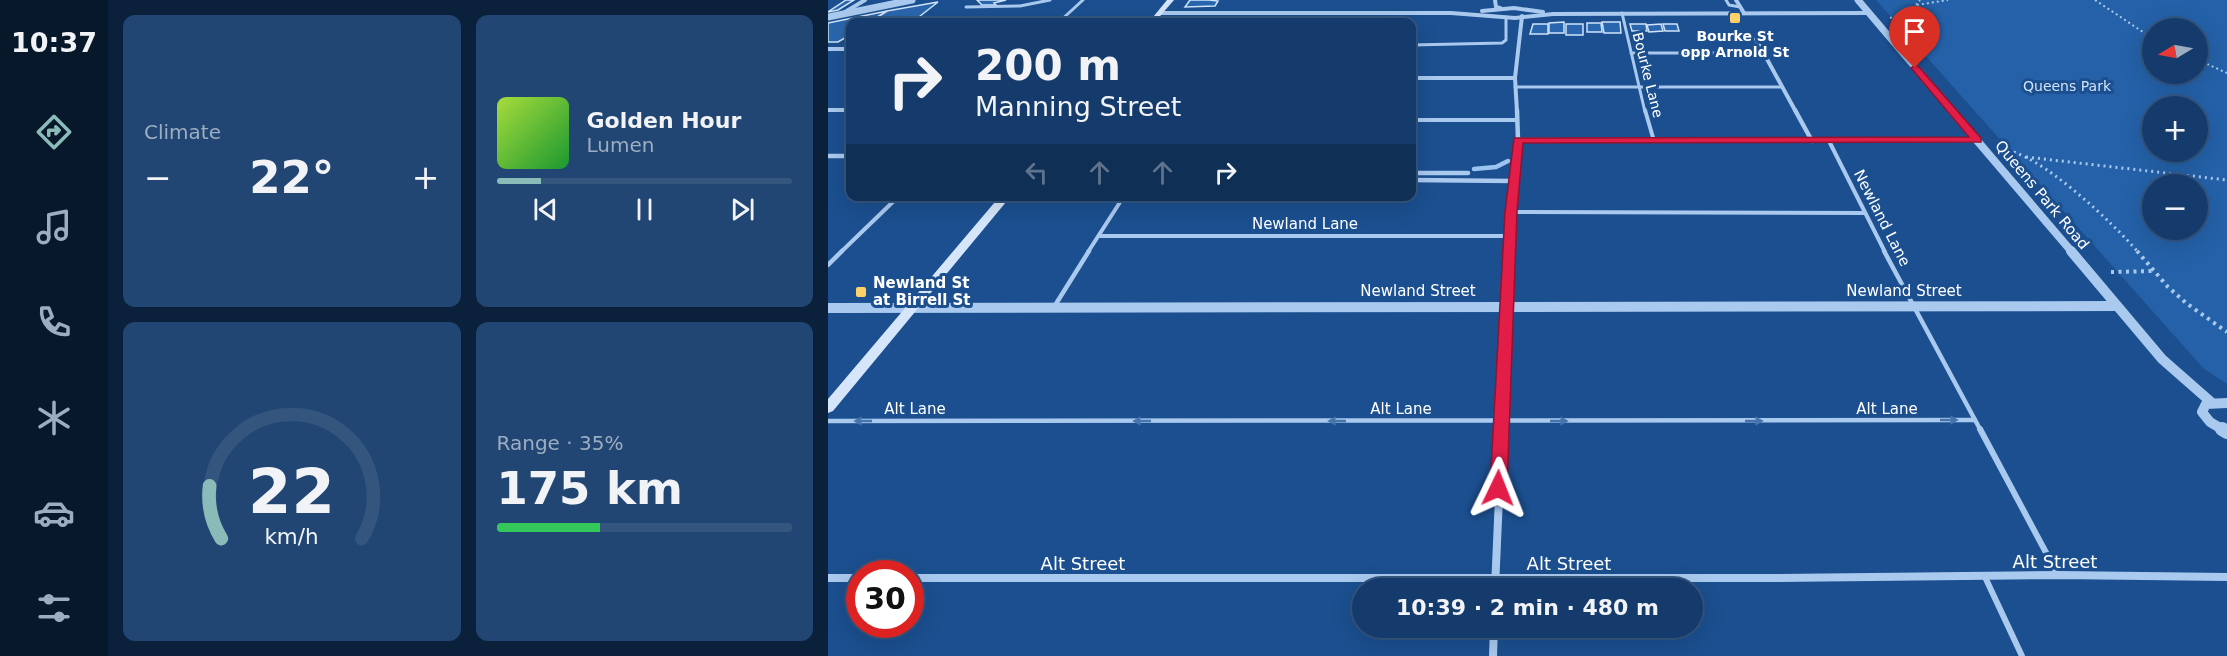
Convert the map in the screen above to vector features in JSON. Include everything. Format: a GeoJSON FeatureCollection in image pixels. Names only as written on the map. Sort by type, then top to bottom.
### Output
{"type":"FeatureCollection","features":[{"type":"Feature","properties":{"kind":"main road"},"geometry":{"type":"LineString","coordinates":[[1156,18],[1171,0]]}},
{"type":"Feature","properties":{"kind":"main road"},"geometry":{"type":"LineString","coordinates":[[828,408],[1002,201]]}},
{"type":"Feature","properties":{"kind":"street"},"geometry":{"type":"LineString","coordinates":[[842,14],[865,0]]}},
{"type":"Feature","properties":{"kind":"street"},"geometry":{"type":"LineString","coordinates":[[828,17],[912,0]]}},
{"type":"Feature","properties":{"kind":"street"},"geometry":{"type":"LineString","coordinates":[[1495,0],[1496,7],[1503,10]]}},
{"type":"Feature","properties":{"kind":"street"},"geometry":{"type":"LineString","coordinates":[[1496,578],[1511,212],[1518,140],[1515,78],[1523,13],[1518,6],[1518,0]]}},
{"type":"Feature","properties":{"kind":"street"},"geometry":{"type":"LineString","coordinates":[[1736,0],[1744,13]]}},
{"type":"Feature","properties":{"kind":"street","name":"Queens Park Road"},"geometry":{"type":"LineString","coordinates":[[1858,0],[2162,359],[2211,402]]}},
{"type":"Feature","properties":{"kind":"street"},"geometry":{"type":"LineString","coordinates":[[1451,13],[1503,10],[1552,14],[1869,13]]}},
{"type":"Feature","properties":{"kind":"street"},"geometry":{"type":"LineString","coordinates":[[1503,10],[1499,13],[1504,16]]}},
{"type":"Feature","properties":{"kind":"street"},"geometry":{"type":"LineString","coordinates":[[1160,13],[1451,13],[1504,16],[1523,13]]}},
{"type":"Feature","properties":{"kind":"street"},"geometry":{"type":"LineString","coordinates":[[1756,39],[1812,141]]}},
{"type":"Feature","properties":{"kind":"street"},"geometry":{"type":"LineString","coordinates":[[828,49],[846,49]]}},
{"type":"Feature","properties":{"kind":"street"},"geometry":{"type":"LineString","coordinates":[[1416,78],[1515,78]]}},
{"type":"Feature","properties":{"kind":"street"},"geometry":{"type":"LineString","coordinates":[[828,110],[846,110]]}},
{"type":"Feature","properties":{"kind":"street"},"geometry":{"type":"LineString","coordinates":[[1518,140],[1977,140]]}},
{"type":"Feature","properties":{"kind":"street"},"geometry":{"type":"LineString","coordinates":[[828,156],[846,156]]}},
{"type":"Feature","properties":{"kind":"street"},"geometry":{"type":"LineString","coordinates":[[1416,173],[1468,173]]}},
{"type":"Feature","properties":{"kind":"street"},"geometry":{"type":"LineString","coordinates":[[1416,180],[1513,181]]}},
{"type":"Feature","properties":{"kind":"street","name":"Newland Street"},"geometry":{"type":"LineString","coordinates":[[828,308],[2116,306]]}},
{"type":"Feature","properties":{"kind":"street"},"geometry":{"type":"LineString","coordinates":[[2227,403],[2211,402],[2203,407],[2205,417],[2227,432]]}},
{"type":"Feature","properties":{"kind":"street","name":"Alt Street"},"geometry":{"type":"LineString","coordinates":[[1496,578],[2058,575],[2227,577]]}},
{"type":"Feature","properties":{"kind":"street"},"geometry":{"type":"LineString","coordinates":[[828,578],[846,578]]}},
{"type":"Feature","properties":{"kind":"street","name":"Alt Street"},"geometry":{"type":"LineString","coordinates":[[924,578],[1352,578]]}},
{"type":"Feature","properties":{"kind":"street"},"geometry":{"type":"LineString","coordinates":[[1493,656],[1494,638]]}},
{"type":"Feature","properties":{"kind":"lane"},"geometry":{"type":"LineString","coordinates":[[966,7],[1020,6],[1050,0]]}},
{"type":"Feature","properties":{"kind":"lane"},"geometry":{"type":"LineString","coordinates":[[1063,18],[1083,0]]}},
{"type":"Feature","properties":{"kind":"lane"},"geometry":{"type":"LineString","coordinates":[[1726,0],[1729,5],[1740,6]]}},
{"type":"Feature","properties":{"kind":"lane","name":"Bourke Lane"},"geometry":{"type":"LineString","coordinates":[[1622,13],[1638,87],[1653,141]]}},
{"type":"Feature","properties":{"kind":"lane"},"geometry":{"type":"LineString","coordinates":[[1416,45],[1502,43],[1506,40],[1504,16]]}},
{"type":"Feature","properties":{"kind":"lane"},"geometry":{"type":"LineString","coordinates":[[1631,53],[1762,52]]}},
{"type":"Feature","properties":{"kind":"lane"},"geometry":{"type":"LineString","coordinates":[[1515,87],[1782,87]]}},
{"type":"Feature","properties":{"kind":"lane"},"geometry":{"type":"LineString","coordinates":[[1416,120],[1517,120]]}},
{"type":"Feature","properties":{"kind":"lane","name":"Newland Lane"},"geometry":{"type":"LineString","coordinates":[[1829,141],[1864,213],[1914,306]]}},
{"type":"Feature","properties":{"kind":"lane"},"geometry":{"type":"LineString","coordinates":[[828,265],[894,201]]}},
{"type":"Feature","properties":{"kind":"lane"},"geometry":{"type":"LineString","coordinates":[[1054,307],[1121,201]]}},
{"type":"Feature","properties":{"kind":"lane"},"geometry":{"type":"LineString","coordinates":[[1511,212],[1864,213]]}},
{"type":"Feature","properties":{"kind":"lane","name":"Newland Lane"},"geometry":{"type":"LineString","coordinates":[[1100,236],[1510,236]]}},
{"type":"Feature","properties":{"kind":"lane"},"geometry":{"type":"LineString","coordinates":[[1914,306],[2058,575]]}},
{"type":"Feature","properties":{"kind":"lane","name":"Alt Lane"},"geometry":{"type":"LineString","coordinates":[[828,421],[1975,420]]}},
{"type":"Feature","properties":{"kind":"lane"},"geometry":{"type":"LineString","coordinates":[[1985,577],[2022,656]]}},
{"type":"Feature","properties":{"kind":"path"},"geometry":{"type":"LineString","coordinates":[[1889,18],[1911,11],[1920,0]]}},
{"type":"Feature","properties":{"kind":"path"},"geometry":{"type":"LineString","coordinates":[[1916,5],[1948,0]]}},
{"type":"Feature","properties":{"kind":"path"},"geometry":{"type":"LineString","coordinates":[[2095,0],[2142,31]]}},
{"type":"Feature","properties":{"kind":"path"},"geometry":{"type":"LineString","coordinates":[[2208,64],[2227,73]]}},
{"type":"Feature","properties":{"kind":"path"},"geometry":{"type":"LineString","coordinates":[[2004,150],[2022,156],[2227,180]]}},
{"type":"Feature","properties":{"kind":"path"},"geometry":{"type":"LineString","coordinates":[[2022,156],[2071,187],[2088,201],[2117,228],[2153,271],[2186,303],[2227,332]]}},
{"type":"Feature","properties":{"kind":"path"},"geometry":{"type":"LineString","coordinates":[[2111,272],[2153,271]]}},
{"type":"Feature","properties":{"kind":"green space","name":"Queens Park"},"geometry":{"type":"Polygon","coordinates":[[[1876,0],[2227,0],[2227,384],[2203,368],[1876,0]]]}},
{"type":"Feature","properties":{"kind":"building"},"geometry":{"type":"Polygon","coordinates":[[[846,0],[854,0],[838,10],[828,12],[846,0]]]}},
{"type":"Feature","properties":{"kind":"building"},"geometry":{"type":"Polygon","coordinates":[[[977,0],[1006,0],[994,3],[996,5],[982,5],[977,0]]]}},
{"type":"Feature","properties":{"kind":"building"},"geometry":{"type":"Polygon","coordinates":[[[1190,0],[1218,1],[1215,6],[1185,7],[1190,0]]]}},
{"type":"Feature","properties":{"kind":"building"},"geometry":{"type":"Polygon","coordinates":[[[938,2],[918,18],[876,18],[887,11],[938,2]]]}},
{"type":"Feature","properties":{"kind":"building"},"geometry":{"type":"Polygon","coordinates":[[[887,11],[876,18],[853,18],[887,11]]]}},
{"type":"Feature","properties":{"kind":"building"},"geometry":{"type":"Polygon","coordinates":[[[846,19],[846,37],[838,42],[828,42],[828,23],[846,19]]]}},
{"type":"Feature","properties":{"kind":"building"},"geometry":{"type":"Polygon","coordinates":[[[1564,22],[1564,33],[1549,33],[1549,23],[1564,22]]]}},
{"type":"Feature","properties":{"kind":"building"},"geometry":{"type":"Polygon","coordinates":[[[1602,22],[1620,22],[1621,33],[1604,33],[1602,22]]]}},
{"type":"Feature","properties":{"kind":"building"},"geometry":{"type":"Polygon","coordinates":[[[1587,23],[1601,23],[1602,32],[1587,32],[1587,23]]]}},
{"type":"Feature","properties":{"kind":"building"},"geometry":{"type":"Polygon","coordinates":[[[1533,24],[1548,24],[1548,34],[1530,34],[1533,24]]]}},
{"type":"Feature","properties":{"kind":"building"},"geometry":{"type":"Polygon","coordinates":[[[1566,24],[1583,24],[1583,35],[1566,35],[1566,24]]]}},
{"type":"Feature","properties":{"kind":"building"},"geometry":{"type":"Polygon","coordinates":[[[1630,24],[1646,24],[1647,31],[1632,31],[1630,24]]]}},
{"type":"Feature","properties":{"kind":"building"},"geometry":{"type":"Polygon","coordinates":[[[1661,24],[1663,31],[1649,32],[1647,25],[1661,24]]]}},
{"type":"Feature","properties":{"kind":"building"},"geometry":{"type":"Polygon","coordinates":[[[1663,24],[1677,24],[1679,31],[1665,31],[1663,24]]]}},
{"type":"Feature","properties":{"kind":"waterway"},"geometry":{"type":"LineString","coordinates":[[1474,169],[1496,167],[1508,161]]}},
{"type":"Feature","properties":{"kind":"place","name":"Bourke St opp Arnold St"},"geometry":{"type":"Point","coordinates":[1735,18]}},
{"type":"Feature","properties":{"kind":"place","name":"Newland St at Birrell St"},"geometry":{"type":"Point","coordinates":[861,292]}},
{"type":"Feature","properties":{"kind":"route"},"geometry":{"type":"LineString","coordinates":[[1498,488],[1511,212],[1518,140],[1977,140],[1915,68]]}}]}
